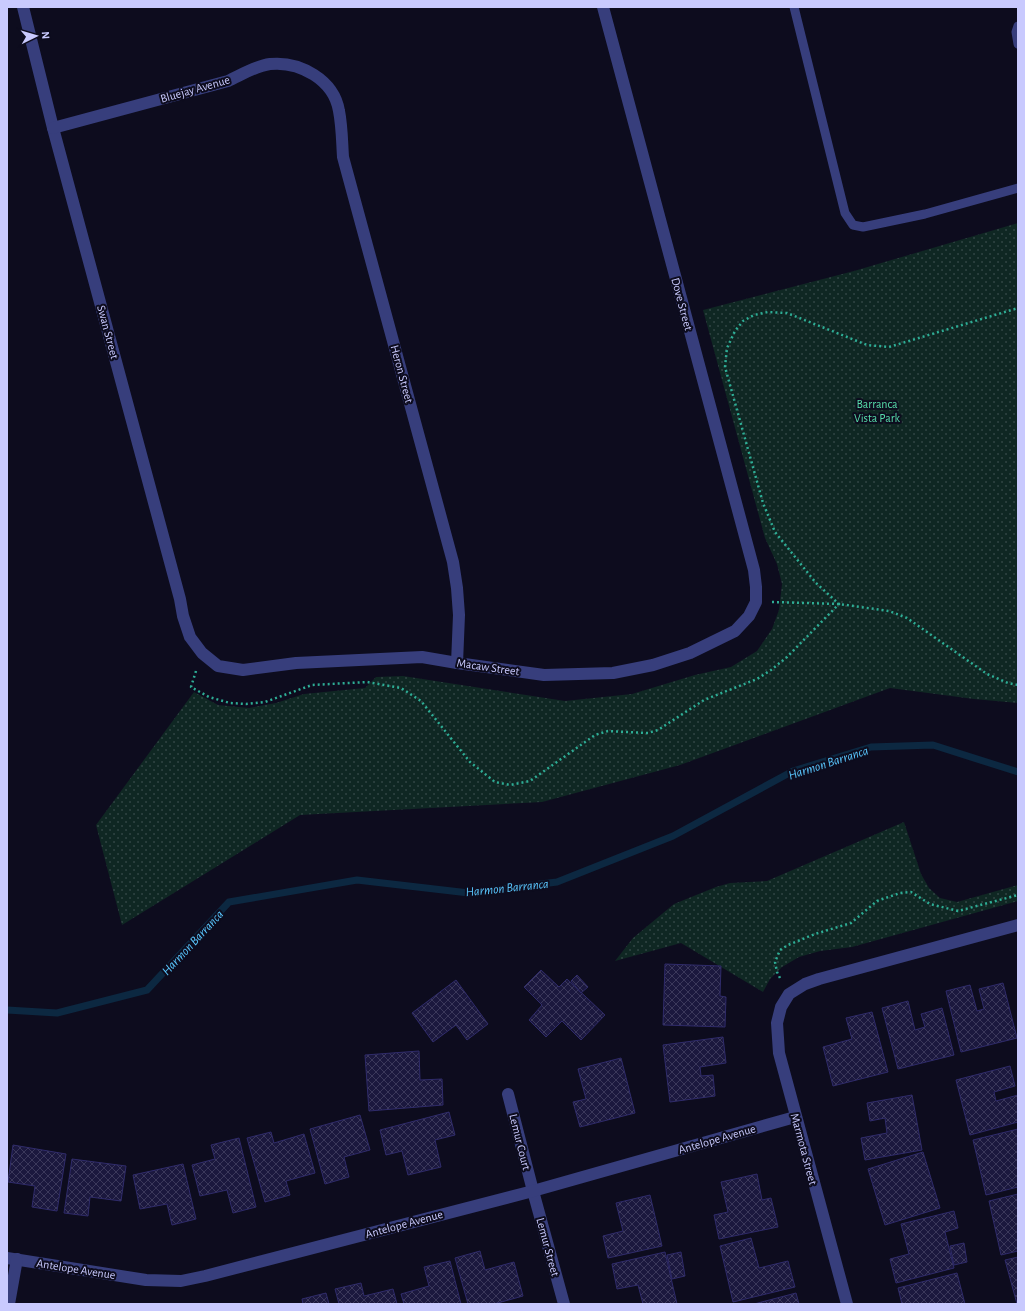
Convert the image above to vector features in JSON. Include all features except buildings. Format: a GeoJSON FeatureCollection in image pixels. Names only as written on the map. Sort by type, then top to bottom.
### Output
{"type":"FeatureCollection","features":[{"type":"Feature","properties":{"kind":"street","name":"Swan Street"},"geometry":{"type":"LineString","coordinates":[[23,7],[53,128],[180,599],[183,616],[190,637],[202,654]]}},
{"type":"Feature","properties":{"kind":"street","name":"Dove Street"},"geometry":{"type":"LineString","coordinates":[[603,7],[754,570],[756,602]]}},
{"type":"Feature","properties":{"kind":"street","name":"Bluejay Avenue"},"geometry":{"type":"LineString","coordinates":[[53,128],[228,81],[254,68],[270,64],[287,64],[303,68],[318,77],[329,89]]}},
{"type":"Feature","properties":{"kind":"street","name":"Heron Street"},"geometry":{"type":"LineString","coordinates":[[329,89],[339,110],[343,157],[453,562],[459,615],[457,663]]}},
{"type":"Feature","properties":{"kind":"street","name":"Macaw Street"},"geometry":{"type":"LineString","coordinates":[[202,654],[218,666],[243,670],[296,662],[422,657],[544,675],[613,673],[653,665],[690,653],[735,631],[748,616],[756,602]]}},
{"type":"Feature","properties":{"kind":"street"},"geometry":{"type":"LineString","coordinates":[[789,994],[805,984],[819,979],[1018,925]]}},
{"type":"Feature","properties":{"kind":"street","name":"Marmota Street"},"geometry":{"type":"LineString","coordinates":[[789,994],[781,1007],[776,1023],[779,1053],[795,1117],[847,1304]]}},
{"type":"Feature","properties":{"kind":"street","name":"Lemur Court"},"geometry":{"type":"LineString","coordinates":[[508,1094],[532,1191]]}},
{"type":"Feature","properties":{"kind":"street","name":"Antelope Avenue"},"geometry":{"type":"LineString","coordinates":[[12,1258],[146,1280],[181,1281],[532,1191],[795,1117]]}},
{"type":"Feature","properties":{"kind":"street","name":"Lemur Street"},"geometry":{"type":"LineString","coordinates":[[532,1191],[564,1304]]}},
{"type":"Feature","properties":{"kind":"street"},"geometry":{"type":"LineString","coordinates":[[9,1304],[12,1258]]}},
{"type":"Feature","properties":{"kind":"lane"},"geometry":{"type":"LineString","coordinates":[[794,7],[845,213],[853,225],[863,227],[925,214],[1018,188]]}},
{"type":"Feature","properties":{"kind":"lane"},"geometry":{"type":"LineString","coordinates":[[1018,26],[1016,32],[1018,44]]}},
{"type":"Feature","properties":{"kind":"path"},"geometry":{"type":"LineString","coordinates":[[839,604],[816,583],[775,532],[763,503],[725,367],[727,348],[735,331],[743,321],[754,315],[768,312],[787,313],[867,344],[889,347],[1018,308]]}},
{"type":"Feature","properties":{"kind":"path"},"geometry":{"type":"LineString","coordinates":[[756,602],[839,604],[889,611],[907,618],[986,674],[1008,683],[1018,685]]}},
{"type":"Feature","properties":{"kind":"path"},"geometry":{"type":"LineString","coordinates":[[202,654],[191,687],[209,697],[230,703],[246,704],[265,702],[312,685],[367,682],[401,688],[421,701],[470,762],[495,782],[510,785],[530,781],[595,735],[608,731],[648,733],[658,730],[704,700],[757,679],[772,670],[787,657],[839,604]]}},
{"type":"Feature","properties":{"kind":"path"},"geometry":{"type":"LineString","coordinates":[[789,994],[777,972],[775,962],[780,950],[788,945],[815,934],[850,923],[877,901],[900,892],[911,892],[930,904],[958,911],[1018,895]]}},
{"type":"Feature","properties":{"kind":"green space","name":"Barranca Vista Park"},"geometry":{"type":"Polygon","coordinates":[[[1018,223],[1018,703],[890,688],[680,765],[542,802],[300,815],[122,925],[96,825],[194,692],[218,705],[249,708],[276,703],[304,694],[365,688],[376,677],[403,676],[565,701],[632,694],[695,675],[731,667],[757,651],[772,629],[779,610],[782,584],[777,564],[765,538],[703,310],[854,271],[1018,223]]]}},
{"type":"Feature","properties":{"kind":"green space"},"geometry":{"type":"Polygon","coordinates":[[[904,822],[921,874],[929,888],[940,898],[957,902],[1018,885],[1018,901],[852,947],[820,951],[799,957],[782,967],[770,979],[763,992],[681,943],[615,961],[633,938],[674,904],[730,883],[767,881],[904,822]]]}},
{"type":"Feature","properties":{"kind":"waterway","name":"Harmon Barranca"},"geometry":{"type":"LineString","coordinates":[[7,1010],[57,1013],[147,990],[229,902],[357,880],[469,893],[557,882],[673,836],[793,771],[871,747],[933,745],[1018,772]]}}]}
